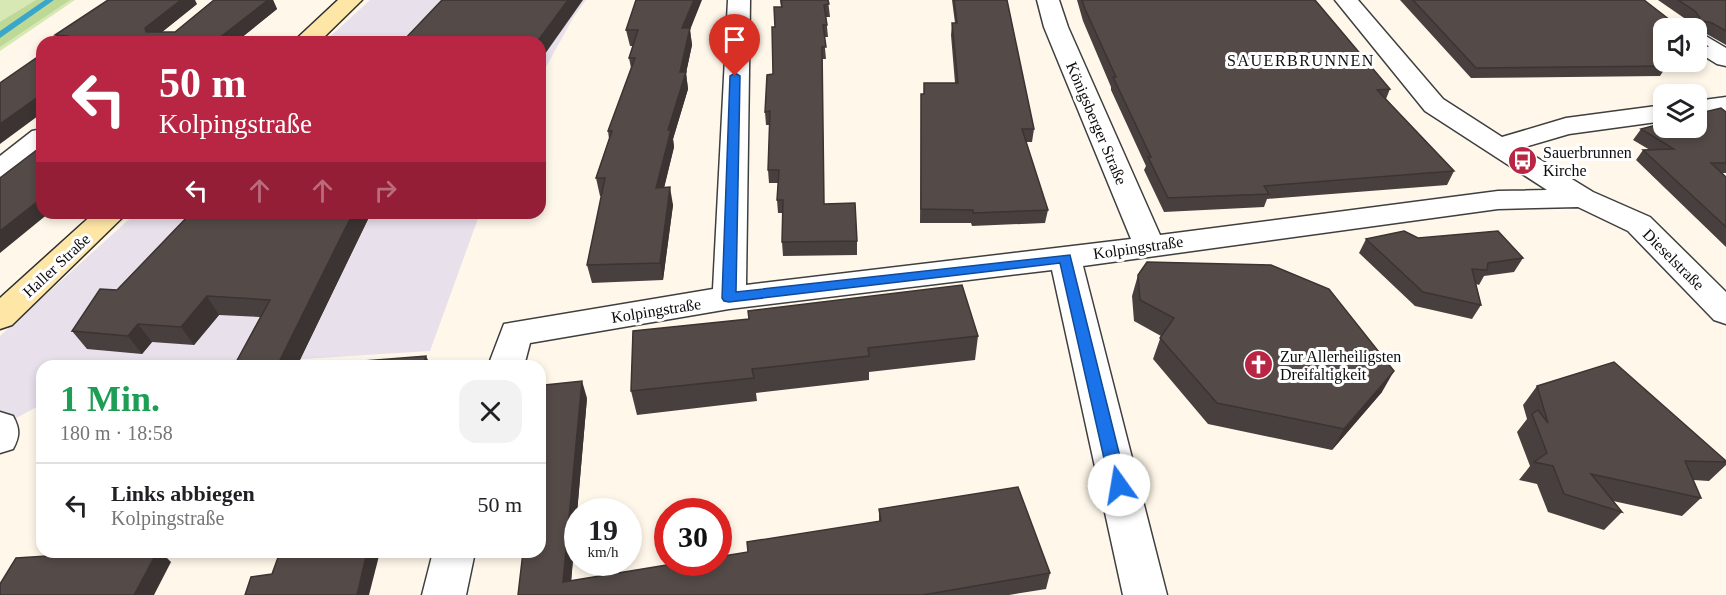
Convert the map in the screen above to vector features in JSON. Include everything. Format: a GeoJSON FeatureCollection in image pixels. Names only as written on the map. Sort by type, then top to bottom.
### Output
{"type":"FeatureCollection","features":[{"type":"Feature","properties":{"kind":"main road"},"geometry":{"type":"LineString","coordinates":[[312,36],[351,0]]}},
{"type":"Feature","properties":{"kind":"main road","name":"Haller Straße"},"geometry":{"type":"LineString","coordinates":[[0,316],[105,219]]}},
{"type":"Feature","properties":{"kind":"street"},"geometry":{"type":"LineString","coordinates":[[729,298],[739,0]]}},
{"type":"Feature","properties":{"kind":"street","name":"Königsberger Straße"},"geometry":{"type":"LineString","coordinates":[[1048,0],[1056,27],[1149,245]]}},
{"type":"Feature","properties":{"kind":"street","name":"Dieselstraße"},"geometry":{"type":"LineString","coordinates":[[1346,0],[1434,105],[1583,198],[1639,224],[1726,312]]}},
{"type":"Feature","properties":{"kind":"street"},"geometry":{"type":"LineString","coordinates":[[1707,47],[1726,59]]}},
{"type":"Feature","properties":{"kind":"street"},"geometry":{"type":"LineString","coordinates":[[1707,108],[1726,105]]}},
{"type":"Feature","properties":{"kind":"street"},"geometry":{"type":"LineString","coordinates":[[1500,146],[1566,126],[1653,114]]}},
{"type":"Feature","properties":{"kind":"street"},"geometry":{"type":"LineString","coordinates":[[0,170],[36,143]]}},
{"type":"Feature","properties":{"kind":"street","name":"Kolpingstraße"},"geometry":{"type":"LineString","coordinates":[[508,360],[516,333],[729,298],[1065,258],[1498,200],[1583,198]]}},
{"type":"Feature","properties":{"kind":"street"},"geometry":{"type":"LineString","coordinates":[[1065,258],[1145,595]]}},
{"type":"Feature","properties":{"kind":"street"},"geometry":{"type":"LineString","coordinates":[[0,427],[0,438]]}},
{"type":"Feature","properties":{"kind":"street"},"geometry":{"type":"LineString","coordinates":[[444,595],[453,558]]}},
{"type":"Feature","properties":{"kind":"shaded area"},"geometry":{"type":"Polygon","coordinates":[[[370,0],[586,0],[573,18],[546,67],[546,36],[331,36],[370,0]]]}},
{"type":"Feature","properties":{"kind":"shaded area"},"geometry":{"type":"Polygon","coordinates":[[[129,219],[478,219],[430,351],[288,360],[36,360],[36,407],[0,427],[0,336],[129,219]]]}},
{"type":"Feature","properties":{"kind":"green space"},"geometry":{"type":"Polygon","coordinates":[[[0,0],[75,0],[0,51],[0,0]]]}},
{"type":"Feature","properties":{"kind":"green space"},"geometry":{"type":"Polygon","coordinates":[[[36,0],[70,0],[0,47],[0,22],[36,0]]]}},
{"type":"Feature","properties":{"kind":"building"},"geometry":{"type":"Polygon","coordinates":[[[108,0],[181,0],[145,28],[146,32],[175,32],[214,0],[268,0],[222,36],[55,35],[108,0]]]}},
{"type":"Feature","properties":{"kind":"building"},"geometry":{"type":"Polygon","coordinates":[[[442,0],[568,0],[541,36],[408,36],[442,0]]]}},
{"type":"Feature","properties":{"kind":"building"},"geometry":{"type":"Polygon","coordinates":[[[636,0],[694,0],[682,28],[690,28],[680,72],[686,72],[668,130],[671,130],[656,188],[670,187],[660,263],[587,265],[605,178],[596,178],[612,131],[608,131],[635,58],[629,58],[638,30],[626,30],[636,0]]]}},
{"type":"Feature","properties":{"kind":"building"},"geometry":{"type":"Polygon","coordinates":[[[781,0],[828,0],[829,4],[824,5],[827,25],[823,25],[826,47],[822,47],[824,204],[855,203],[857,241],[782,242],[783,200],[777,200],[779,170],[768,170],[770,111],[765,112],[767,75],[773,74],[774,7],[782,7],[781,0]]]}},
{"type":"Feature","properties":{"kind":"building"},"geometry":{"type":"Polygon","coordinates":[[[954,0],[1007,0],[1034,129],[1022,129],[1048,210],[973,213],[973,210],[921,209],[921,94],[924,94],[924,83],[958,83],[952,23],[957,23],[954,0]]]}},
{"type":"Feature","properties":{"kind":"building"},"geometry":{"type":"Polygon","coordinates":[[[1082,0],[1315,0],[1390,89],[1377,90],[1454,171],[1264,186],[1269,194],[1168,198],[1113,77],[1116,77],[1082,0]]]}},
{"type":"Feature","properties":{"kind":"building"},"geometry":{"type":"Polygon","coordinates":[[[1413,0],[1644,0],[1667,18],[1653,18],[1653,66],[1476,68],[1413,0]]]}},
{"type":"Feature","properties":{"kind":"building"},"geometry":{"type":"Polygon","coordinates":[[[1678,0],[1726,0],[1726,31],[1707,22],[1707,18],[1700,18],[1695,11],[1678,0]]]}},
{"type":"Feature","properties":{"kind":"building"},"geometry":{"type":"Polygon","coordinates":[[[36,58],[36,98],[0,124],[0,83],[36,58]]]}},
{"type":"Feature","properties":{"kind":"building"},"geometry":{"type":"Polygon","coordinates":[[[1721,108],[1726,112],[1726,163],[1711,163],[1726,177],[1726,227],[1643,150],[1674,149],[1656,138],[1707,138],[1707,111],[1721,108]]]}},
{"type":"Feature","properties":{"kind":"building"},"geometry":{"type":"Polygon","coordinates":[[[1653,126],[1653,136],[1641,129],[1653,126]]]}},
{"type":"Feature","properties":{"kind":"building"},"geometry":{"type":"Polygon","coordinates":[[[36,151],[36,203],[0,231],[0,178],[36,151]]]}},
{"type":"Feature","properties":{"kind":"building"},"geometry":{"type":"Polygon","coordinates":[[[185,219],[350,219],[280,360],[237,360],[270,300],[207,296],[181,327],[138,324],[128,336],[72,331],[100,289],[117,290],[185,219]]]}},
{"type":"Feature","properties":{"kind":"building"},"geometry":{"type":"Polygon","coordinates":[[[1404,231],[1418,238],[1498,231],[1523,258],[1488,263],[1487,270],[1472,269],[1481,305],[1423,292],[1366,239],[1404,231]]]}},
{"type":"Feature","properties":{"kind":"building","name":"Zur Allerheiligsten Dreifaltigkeit"},"geometry":{"type":"Polygon","coordinates":[[[1147,262],[1271,265],[1329,289],[1394,371],[1344,429],[1217,403],[1160,338],[1174,318],[1140,300],[1138,275],[1147,262]]]}},
{"type":"Feature","properties":{"kind":"building"},"geometry":{"type":"Polygon","coordinates":[[[962,285],[978,336],[868,348],[869,356],[752,369],[754,378],[631,391],[633,331],[749,319],[748,311],[962,285]]]}},
{"type":"Feature","properties":{"kind":"building"},"geometry":{"type":"Polygon","coordinates":[[[426,356],[425,360],[376,360],[426,356]]]}},
{"type":"Feature","properties":{"kind":"building"},"geometry":{"type":"Polygon","coordinates":[[[1614,362],[1726,461],[1685,461],[1701,498],[1591,474],[1622,512],[1564,494],[1553,466],[1534,462],[1547,453],[1532,414],[1538,410],[1548,423],[1537,386],[1614,362]]]}},
{"type":"Feature","properties":{"kind":"building"},"geometry":{"type":"Polygon","coordinates":[[[582,381],[571,498],[564,498],[563,582],[600,576],[642,576],[642,569],[654,567],[654,576],[732,576],[732,555],[748,552],[747,542],[881,521],[879,509],[1018,487],[1050,573],[923,595],[518,595],[522,558],[546,558],[546,385],[582,381]]]}},
{"type":"Feature","properties":{"kind":"building"},"geometry":{"type":"Polygon","coordinates":[[[16,558],[154,558],[134,595],[0,595],[0,584],[16,558]]]}},
{"type":"Feature","properties":{"kind":"building"},"geometry":{"type":"Polygon","coordinates":[[[278,558],[366,558],[357,595],[245,595],[251,577],[272,574],[278,558]]]}},
{"type":"Feature","properties":{"kind":"waterway"},"geometry":{"type":"LineString","coordinates":[[0,35],[50,0]]}},
{"type":"Feature","properties":{"kind":"place","name":"Sauerbrunnen Kirche"},"geometry":{"type":"Point","coordinates":[1522,161]}},
{"type":"Feature","properties":{"kind":"place","name":"Zur Allerheiligsten Dreifaltigkeit"},"geometry":{"type":"Point","coordinates":[1259,365]}},
{"type":"Feature","properties":{"kind":"district","name":"SAUERBRUNNEN"},"geometry":{"type":"Point","coordinates":[1301,60]}},
{"type":"Feature","properties":{"kind":"route"},"geometry":{"type":"LineString","coordinates":[[735,76],[729,298],[1065,258],[1119,485]]}}]}
